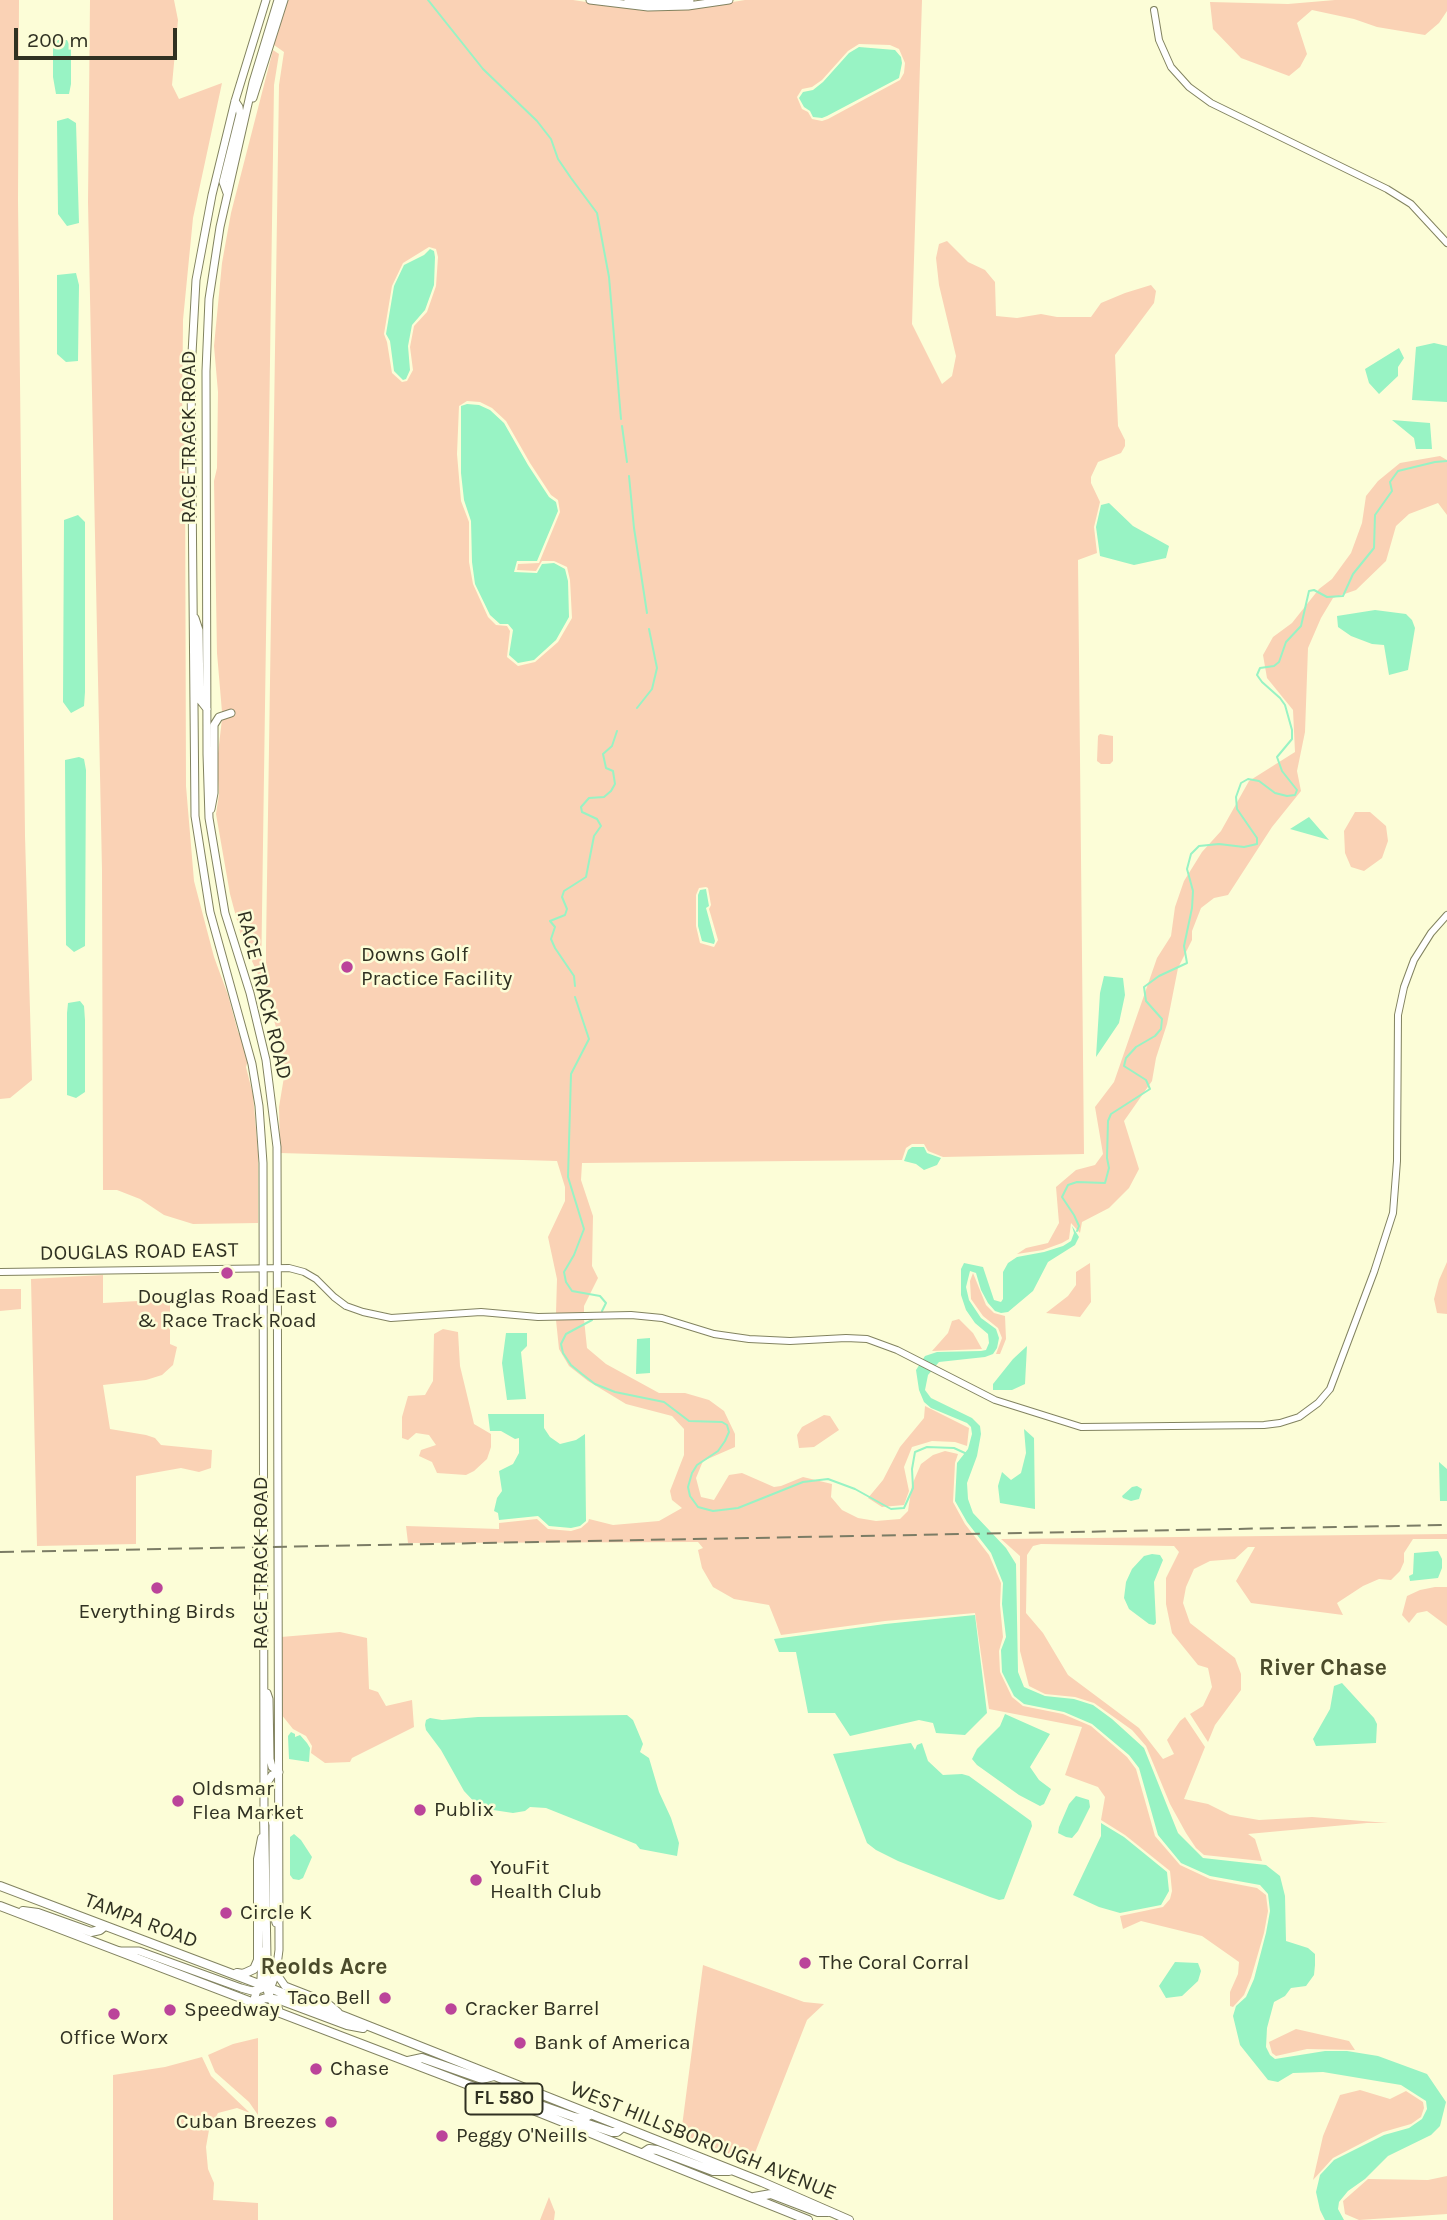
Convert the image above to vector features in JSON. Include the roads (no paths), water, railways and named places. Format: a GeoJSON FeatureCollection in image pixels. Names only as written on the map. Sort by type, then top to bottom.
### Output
{"type":"FeatureCollection","features":[{"type":"Feature","properties":{"kind":"main road"},"geometry":{"type":"LineString","coordinates":[[258,23],[261,0]]}},
{"type":"Feature","properties":{"kind":"main road","name":"RACE TRACK ROAD"},"geometry":{"type":"LineString","coordinates":[[265,1992],[262,1968],[263,1163],[259,1106],[249,1047],[210,912],[195,816],[191,372],[194,305],[212,195],[235,101],[266,0]]}},
{"type":"Feature","properties":{"kind":"main road","name":"RACE TRACK ROAD"},"geometry":{"type":"LineString","coordinates":[[265,1992],[276,1973],[279,1933],[276,1147],[271,1094],[259,1028],[225,913],[209,817],[206,342],[212,274],[227,194],[248,104],[278,0]]}},
{"type":"Feature","properties":{"kind":"main road"},"geometry":{"type":"LineString","coordinates":[[248,104],[257,89],[284,0]]}},
{"type":"Feature","properties":{"kind":"main road"},"geometry":{"type":"LineString","coordinates":[[590,0],[647,7],[688,6],[729,0]]}},
{"type":"Feature","properties":{"kind":"main road"},"geometry":{"type":"LineString","coordinates":[[628,0],[690,0]]}},
{"type":"Feature","properties":{"kind":"main road"},"geometry":{"type":"LineString","coordinates":[[647,7],[714,0]]}},
{"type":"Feature","properties":{"kind":"main road"},"geometry":{"type":"LineString","coordinates":[[227,194],[223,182],[240,114],[235,101]]}},
{"type":"Feature","properties":{"kind":"main road"},"geometry":{"type":"LineString","coordinates":[[243,126],[249,117],[254,116]]}},
{"type":"Feature","properties":{"kind":"main road"},"geometry":{"type":"LineString","coordinates":[[193,610],[199,630],[200,701],[207,709]]}},
{"type":"Feature","properties":{"kind":"main road"},"geometry":{"type":"LineString","coordinates":[[209,817],[214,793],[214,725],[219,717],[231,713]]}},
{"type":"Feature","properties":{"kind":"main road"},"geometry":{"type":"LineString","coordinates":[[264,1673],[278,1664]]}},
{"type":"Feature","properties":{"kind":"main road"},"geometry":{"type":"LineString","coordinates":[[264,1685],[269,1699],[270,1759],[272,1767],[279,1772]]}},
{"type":"Feature","properties":{"kind":"main road"},"geometry":{"type":"LineString","coordinates":[[264,1787],[272,1775],[279,1772]]}},
{"type":"Feature","properties":{"kind":"main road"},"geometry":{"type":"LineString","coordinates":[[264,1812],[272,1807],[279,1795]]}},
{"type":"Feature","properties":{"kind":"main road"},"geometry":{"type":"LineString","coordinates":[[264,1812],[272,1819],[273,1825],[273,1910],[279,1933]]}},
{"type":"Feature","properties":{"kind":"main road"},"geometry":{"type":"LineString","coordinates":[[264,1812],[265,1992]]}},
{"type":"Feature","properties":{"kind":"main road"},"geometry":{"type":"LineString","coordinates":[[227,1972],[248,1973],[254,1969],[258,1960],[258,1859],[262,1838]]}},
{"type":"Feature","properties":{"kind":"main road","name":"TAMPA ROAD"},"geometry":{"type":"LineString","coordinates":[[0,1886],[227,1972],[265,1992]]}},
{"type":"Feature","properties":{"kind":"main road","name":"TAMPA ROAD"},"geometry":{"type":"LineString","coordinates":[[0,1906],[253,2002]]}},
{"type":"Feature","properties":{"kind":"main road"},"geometry":{"type":"LineString","coordinates":[[9,1909],[38,1913],[91,1932],[105,1926]]}},
{"type":"Feature","properties":{"kind":"main road"},"geometry":{"type":"LineString","coordinates":[[117,1951],[139,1951],[240,1988],[265,1992],[347,2025],[375,2029]]}},
{"type":"Feature","properties":{"kind":"main road"},"geometry":{"type":"LineString","coordinates":[[276,1973],[285,1986],[326,2002],[341,2015]]}},
{"type":"Feature","properties":{"kind":"main road","name":"WEST HILLSBOROUGH AVENUE"},"geometry":{"type":"LineString","coordinates":[[253,2002],[265,1992]]}},
{"type":"Feature","properties":{"kind":"main road","name":"WEST HILLSBOROUGH AVENUE"},"geometry":{"type":"LineString","coordinates":[[265,1992],[282,2013],[643,2153],[807,2220]]}},
{"type":"Feature","properties":{"kind":"main road","name":"WEST HILLSBOROUGH AVENUE"},"geometry":{"type":"LineString","coordinates":[[265,1992],[341,2015],[735,2171],[849,2220]]}},
{"type":"Feature","properties":{"kind":"main road"},"geometry":{"type":"LineString","coordinates":[[407,2062],[422,2058],[482,2079],[494,2077]]}},
{"type":"Feature","properties":{"kind":"main road"},"geometry":{"type":"LineString","coordinates":[[484,2091],[506,2093],[583,2119],[591,2114]]}},
{"type":"Feature","properties":{"kind":"main road"},"geometry":{"type":"LineString","coordinates":[[571,2125],[588,2124],[612,2133],[623,2127]]}},
{"type":"Feature","properties":{"kind":"main road"},"geometry":{"type":"LineString","coordinates":[[643,2153],[649,2149],[657,2150],[713,2171],[735,2171]]}},
{"type":"Feature","properties":{"kind":"main road"},"geometry":{"type":"LineString","coordinates":[[754,2197],[771,2194],[818,2212],[833,2212]]}},
{"type":"Feature","properties":{"kind":"street"},"geometry":{"type":"LineString","coordinates":[[1154,10],[1159,40],[1171,67],[1189,87],[1212,103],[1387,189],[1411,204],[1447,243]]}},
{"type":"Feature","properties":{"kind":"street","name":"DOUGLAS ROAD EAST"},"geometry":{"type":"LineString","coordinates":[[0,1272],[297,1269],[310,1275],[340,1302],[381,1317],[414,1318],[481,1312],[538,1317],[642,1315],[739,1338],[790,1341],[867,1339],[889,1346],[995,1400],[1081,1427],[1264,1425],[1300,1417],[1330,1389],[1393,1213],[1397,1161],[1398,1015],[1414,960],[1431,933],[1447,915]]}},
{"type":"Feature","properties":{"kind":"waterway"},"geometry":{"type":"LineString","coordinates":[[428,0],[483,69],[537,121],[551,139],[558,159],[597,213],[609,277],[621,419]]}},
{"type":"Feature","properties":{"kind":"waterway"},"geometry":{"type":"LineString","coordinates":[[622,426],[627,462]]}},
{"type":"Feature","properties":{"kind":"waterway"},"geometry":{"type":"LineString","coordinates":[[1077,1231],[1079,1226],[1062,1197],[1068,1185],[1077,1182],[1105,1183],[1109,1168],[1108,1121],[1111,1114],[1150,1089],[1146,1080],[1124,1066],[1126,1058],[1136,1047],[1155,1036],[1161,1029],[1162,1019],[1146,1001],[1144,987],[1159,976],[1187,963],[1184,946],[1192,908],[1193,891],[1187,869],[1191,854],[1199,846],[1219,844],[1244,847],[1257,844],[1257,838],[1237,809],[1236,797],[1241,783],[1248,779],[1259,781],[1275,793],[1287,796],[1295,795],[1297,790],[1282,771],[1277,757],[1292,739],[1285,705],[1257,675],[1260,668],[1274,666],[1279,662],[1286,642],[1301,626],[1309,591],[1314,590],[1327,597],[1343,596],[1353,574],[1374,548],[1375,515],[1392,491],[1390,482],[1398,471],[1447,461]]}},
{"type":"Feature","properties":{"kind":"waterway"},"geometry":{"type":"LineString","coordinates":[[629,476],[647,613]]}},
{"type":"Feature","properties":{"kind":"waterway"},"geometry":{"type":"LineString","coordinates":[[637,708],[652,689],[657,668],[649,629]]}},
{"type":"Feature","properties":{"kind":"waterway"},"geometry":{"type":"LineString","coordinates":[[575,986],[574,976],[551,939],[555,927],[550,921],[565,915],[567,909],[562,897],[564,891],[586,877],[594,836],[601,826],[597,819],[582,812],[581,807],[589,798],[604,797],[615,784],[613,771],[606,768],[603,754],[612,746],[617,731]]}},
{"type":"Feature","properties":{"kind":"waterway"},"geometry":{"type":"LineString","coordinates":[[575,997],[589,1039],[571,1074],[568,1177],[584,1229],[564,1272],[572,1291],[600,1296],[606,1303],[602,1311]]}},
{"type":"Feature","properties":{"kind":"waterway"},"geometry":{"type":"LineString","coordinates":[[592,1320],[566,1334],[561,1344],[571,1365],[582,1374],[595,1384],[615,1392],[664,1402],[689,1421],[722,1422],[727,1425],[729,1432],[718,1451],[697,1465],[692,1473],[688,1487],[690,1496],[698,1507],[713,1511],[738,1508],[803,1482],[828,1479],[855,1489],[891,1509],[904,1508],[913,1488],[915,1452],[927,1447],[954,1448],[967,1454]]}},
{"type":"Feature","properties":{"kind":"railway"},"geometry":{"type":"LineString","coordinates":[[0,1552],[1447,1525]]}},
{"type":"Feature","properties":{"kind":"place","name":"Downs Golf Practice Facility"},"geometry":{"type":"Point","coordinates":[347,967]}},
{"type":"Feature","properties":{"kind":"place","name":"Douglas Road East & Race Track Road"},"geometry":{"type":"Point","coordinates":[227,1273]}},
{"type":"Feature","properties":{"kind":"place","name":"Everything Birds"},"geometry":{"type":"Point","coordinates":[157,1588]}},
{"type":"Feature","properties":{"kind":"place","name":"Oldsmar Flea Market"},"geometry":{"type":"Point","coordinates":[178,1801]}},
{"type":"Feature","properties":{"kind":"place","name":"Publix"},"geometry":{"type":"Point","coordinates":[420,1810]}},
{"type":"Feature","properties":{"kind":"place","name":"YouFit Health Club"},"geometry":{"type":"Point","coordinates":[476,1880]}},
{"type":"Feature","properties":{"kind":"place","name":"Circle K"},"geometry":{"type":"Point","coordinates":[226,1913]}},
{"type":"Feature","properties":{"kind":"place","name":"The Coral Corral"},"geometry":{"type":"Point","coordinates":[805,1963]}},
{"type":"Feature","properties":{"kind":"place","name":"Taco Bell"},"geometry":{"type":"Point","coordinates":[385,1998]}},
{"type":"Feature","properties":{"kind":"place","name":"Cracker Barrel"},"geometry":{"type":"Point","coordinates":[451,2009]}},
{"type":"Feature","properties":{"kind":"place","name":"Speedway"},"geometry":{"type":"Point","coordinates":[170,2010]}},
{"type":"Feature","properties":{"kind":"place","name":"Office Worx"},"geometry":{"type":"Point","coordinates":[114,2014]}},
{"type":"Feature","properties":{"kind":"place","name":"Bank of America"},"geometry":{"type":"Point","coordinates":[520,2043]}},
{"type":"Feature","properties":{"kind":"place","name":"Chase"},"geometry":{"type":"Point","coordinates":[316,2069]}},
{"type":"Feature","properties":{"kind":"place","name":"Cuban Breezes"},"geometry":{"type":"Point","coordinates":[331,2122]}},
{"type":"Feature","properties":{"kind":"place","name":"Peggy O'Neills"},"geometry":{"type":"Point","coordinates":[442,2136]}},
{"type":"Feature","properties":{"kind":"district","name":"River Chase"},"geometry":{"type":"Point","coordinates":[1323,1668]}},
{"type":"Feature","properties":{"kind":"district","name":"Reolds Acre"},"geometry":{"type":"Point","coordinates":[324,1967]}}]}
